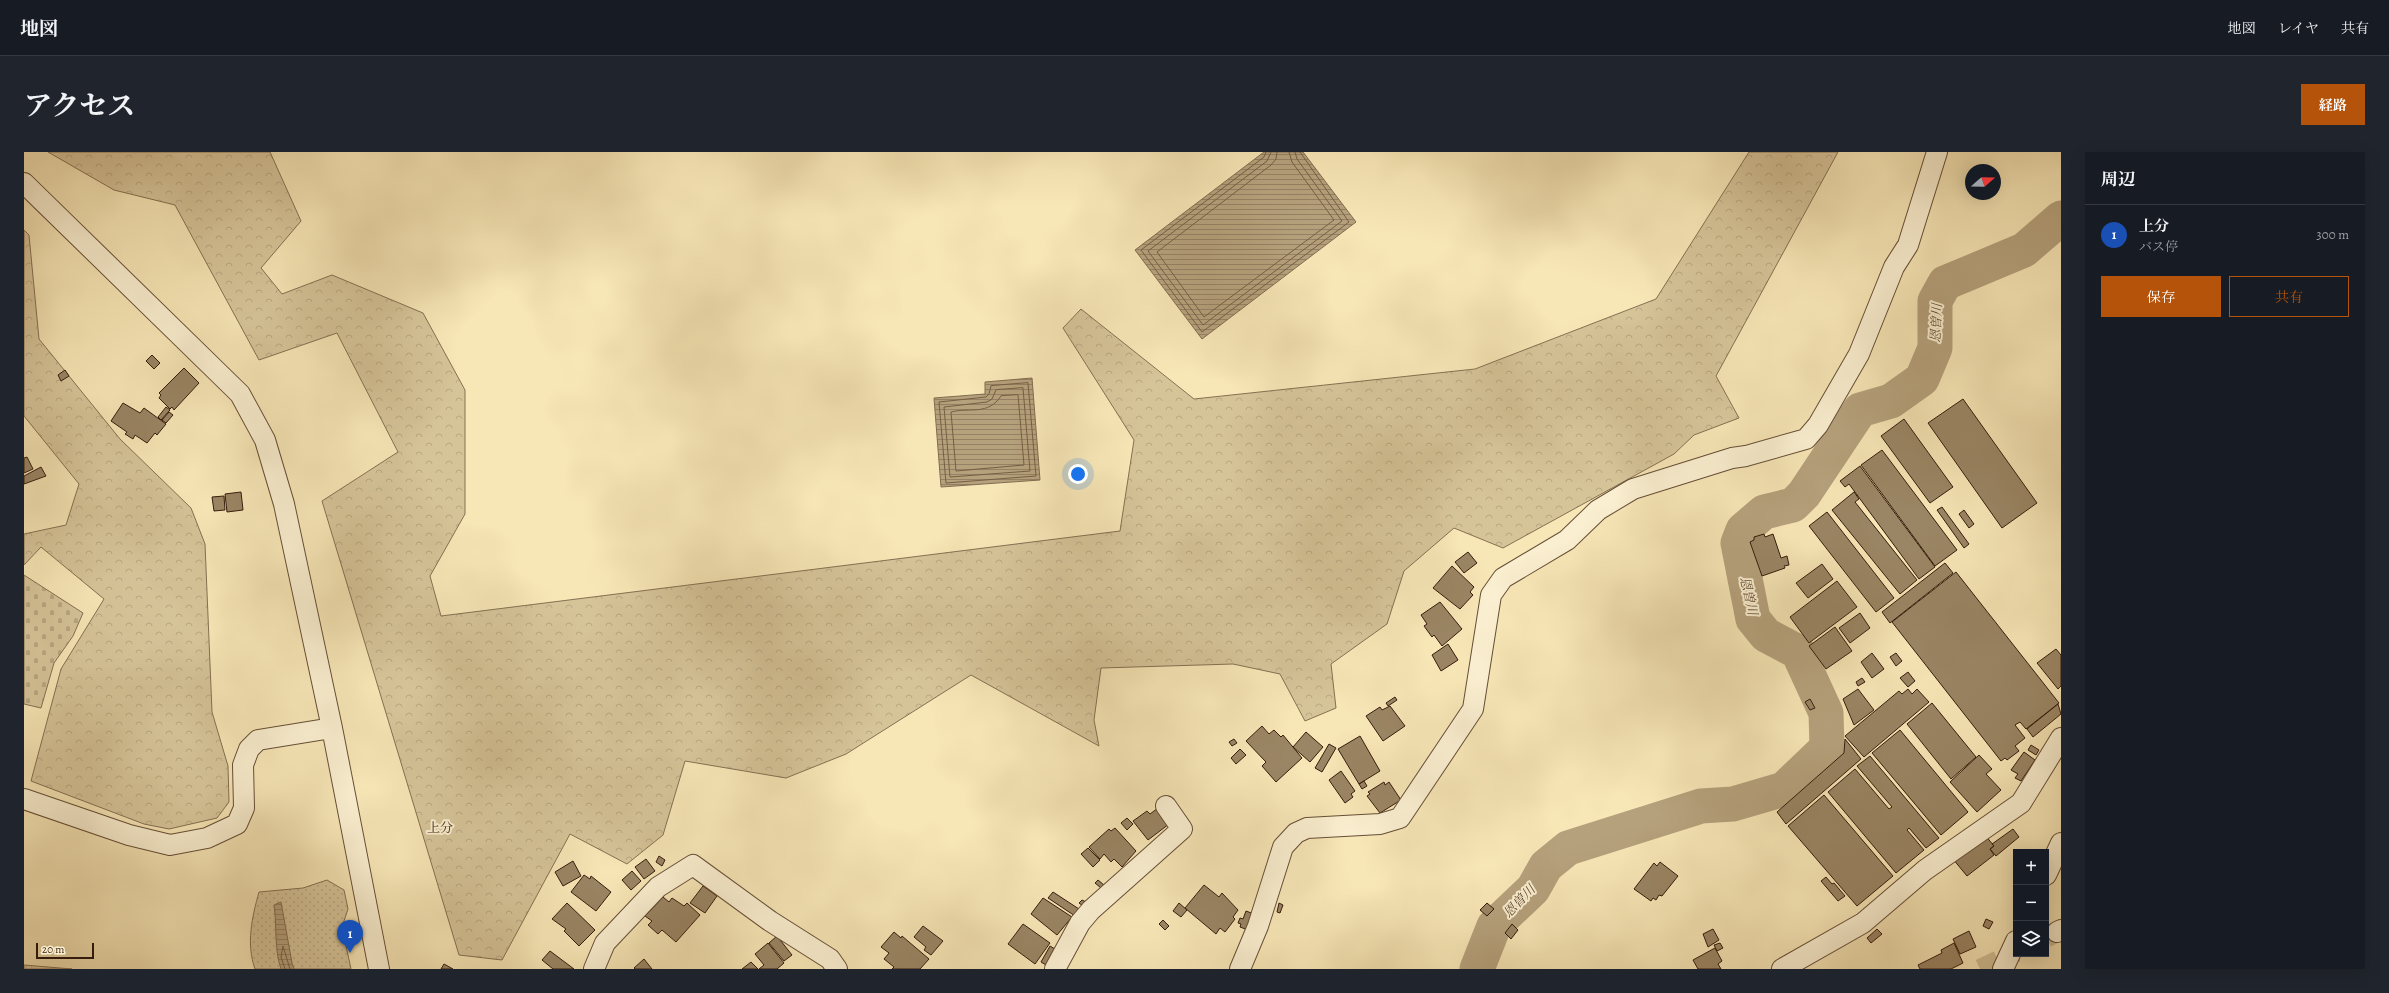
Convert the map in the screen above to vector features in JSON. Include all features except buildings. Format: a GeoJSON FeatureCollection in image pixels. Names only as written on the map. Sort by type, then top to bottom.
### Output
{"type":"FeatureCollection","features":[{"type":"Feature","properties":{"kind":"street"},"geometry":{"type":"LineString","coordinates":[[1240,969],[1258,926],[1283,847],[1296,833],[1307,828],[1380,824],[1400,818],[1473,709],[1491,595],[1503,578],[1567,540],[1598,510],[1632,489],[1732,458],[1746,456],[1806,439],[1818,425],[1859,354],[1894,267],[1908,246],[1936,152]]}},
{"type":"Feature","properties":{"kind":"street"},"geometry":{"type":"LineString","coordinates":[[24,183],[240,394],[265,440],[284,504],[332,728],[378,969]]}},
{"type":"Feature","properties":{"kind":"street"},"geometry":{"type":"LineString","coordinates":[[24,799],[129,835],[170,844],[207,838],[237,824],[244,808],[243,765],[249,749],[258,740],[332,728]]}},
{"type":"Feature","properties":{"kind":"street"},"geometry":{"type":"LineString","coordinates":[[1782,969],[1863,923],[1925,870],[2021,803],[2061,738]]}},
{"type":"Feature","properties":{"kind":"street"},"geometry":{"type":"LineString","coordinates":[[1055,969],[1080,923],[1091,910],[1182,829],[1166,806]]}},
{"type":"Feature","properties":{"kind":"street"},"geometry":{"type":"LineString","coordinates":[[2049,869],[2061,843]]}},
{"type":"Feature","properties":{"kind":"street"},"geometry":{"type":"LineString","coordinates":[[594,969],[605,943],[658,887],[693,865],[770,921],[830,960],[837,969]]}},
{"type":"Feature","properties":{"kind":"street"},"geometry":{"type":"LineString","coordinates":[[2003,969],[2013,947]]}},
{"type":"Feature","properties":{"kind":"green space"},"geometry":{"type":"Polygon","coordinates":[[[48,152],[270,152],[301,221],[261,268],[282,294],[332,275],[423,313],[465,390],[465,514],[430,576],[441,616],[1120,531],[1134,440],[1063,328],[1081,309],[1194,399],[1475,369],[1656,299],[1749,152],[1838,152],[1716,376],[1739,418],[1694,435],[1674,454],[1503,548],[1454,528],[1404,571],[1387,624],[1331,664],[1336,708],[1305,721],[1280,674],[1233,664],[1101,668],[1094,720],[1099,746],[971,675],[846,754],[786,778],[685,761],[663,835],[627,864],[570,834],[502,960],[459,955],[322,501],[398,452],[337,333],[259,360],[175,205],[114,190],[48,152]]]}},
{"type":"Feature","properties":{"kind":"green space"},"geometry":{"type":"Polygon","coordinates":[[[24,230],[29,235],[39,339],[120,439],[191,508],[205,544],[212,712],[228,766],[229,802],[217,818],[169,829],[144,824],[31,781],[61,669],[104,599],[41,547],[24,565],[24,534],[66,525],[79,484],[24,416],[24,230]]]}},
{"type":"Feature","properties":{"kind":"green space"},"geometry":{"type":"Polygon","coordinates":[[[24,575],[83,613],[73,636],[54,663],[41,708],[24,704],[24,575]]]}},
{"type":"Feature","properties":{"kind":"green space"},"geometry":{"type":"Polygon","coordinates":[[[327,880],[344,890],[348,909],[342,927],[351,969],[255,969],[252,960],[250,940],[252,921],[259,892],[303,888],[327,880]]]}},
{"type":"Feature","properties":{"kind":"green space"},"geometry":{"type":"Polygon","coordinates":[[[24,965],[72,969],[24,969],[24,965]]]}},
{"type":"Feature","properties":{"kind":"water"},"geometry":{"type":"Polygon","coordinates":[[[1264,152],[1303,152],[1356,222],[1202,339],[1135,250],[1264,152]]]}},
{"type":"Feature","properties":{"kind":"water"},"geometry":{"type":"Polygon","coordinates":[[[1032,378],[1040,480],[941,487],[934,398],[985,394],[985,382],[1032,378]]]}},
{"type":"Feature","properties":{"kind":"water"},"geometry":{"type":"Polygon","coordinates":[[[281,902],[294,969],[281,969],[279,961],[276,945],[274,905],[281,902]]]}},
{"type":"Feature","properties":{"kind":"waterway","name":"恩曽川"},"geometry":{"type":"LineString","coordinates":[[1477,969],[1494,926],[1533,889],[1546,866],[1568,848],[1701,806],[1733,804],[1784,789],[1827,748],[1826,713],[1798,652],[1766,635],[1753,619],[1738,543],[1743,530],[1764,512],[1793,505],[1804,494],[1860,410],[1891,401],[1922,379],[1935,348],[1935,301],[1945,283],[2024,250],[2061,218]]}},
{"type":"Feature","properties":{"kind":"tunnel"},"geometry":{"type":"LineString","coordinates":[[2049,936],[2057,932]]}},
{"type":"Feature","properties":{"kind":"tunnel"},"geometry":{"type":"LineString","coordinates":[[1980,969],[2013,953]]}},
{"type":"Feature","properties":{"kind":"place","name":"上分"},"geometry":{"type":"Point","coordinates":[350,953]}},
{"type":"Feature","properties":{"kind":"district","name":"上分"},"geometry":{"type":"Point","coordinates":[440,827]}}]}
